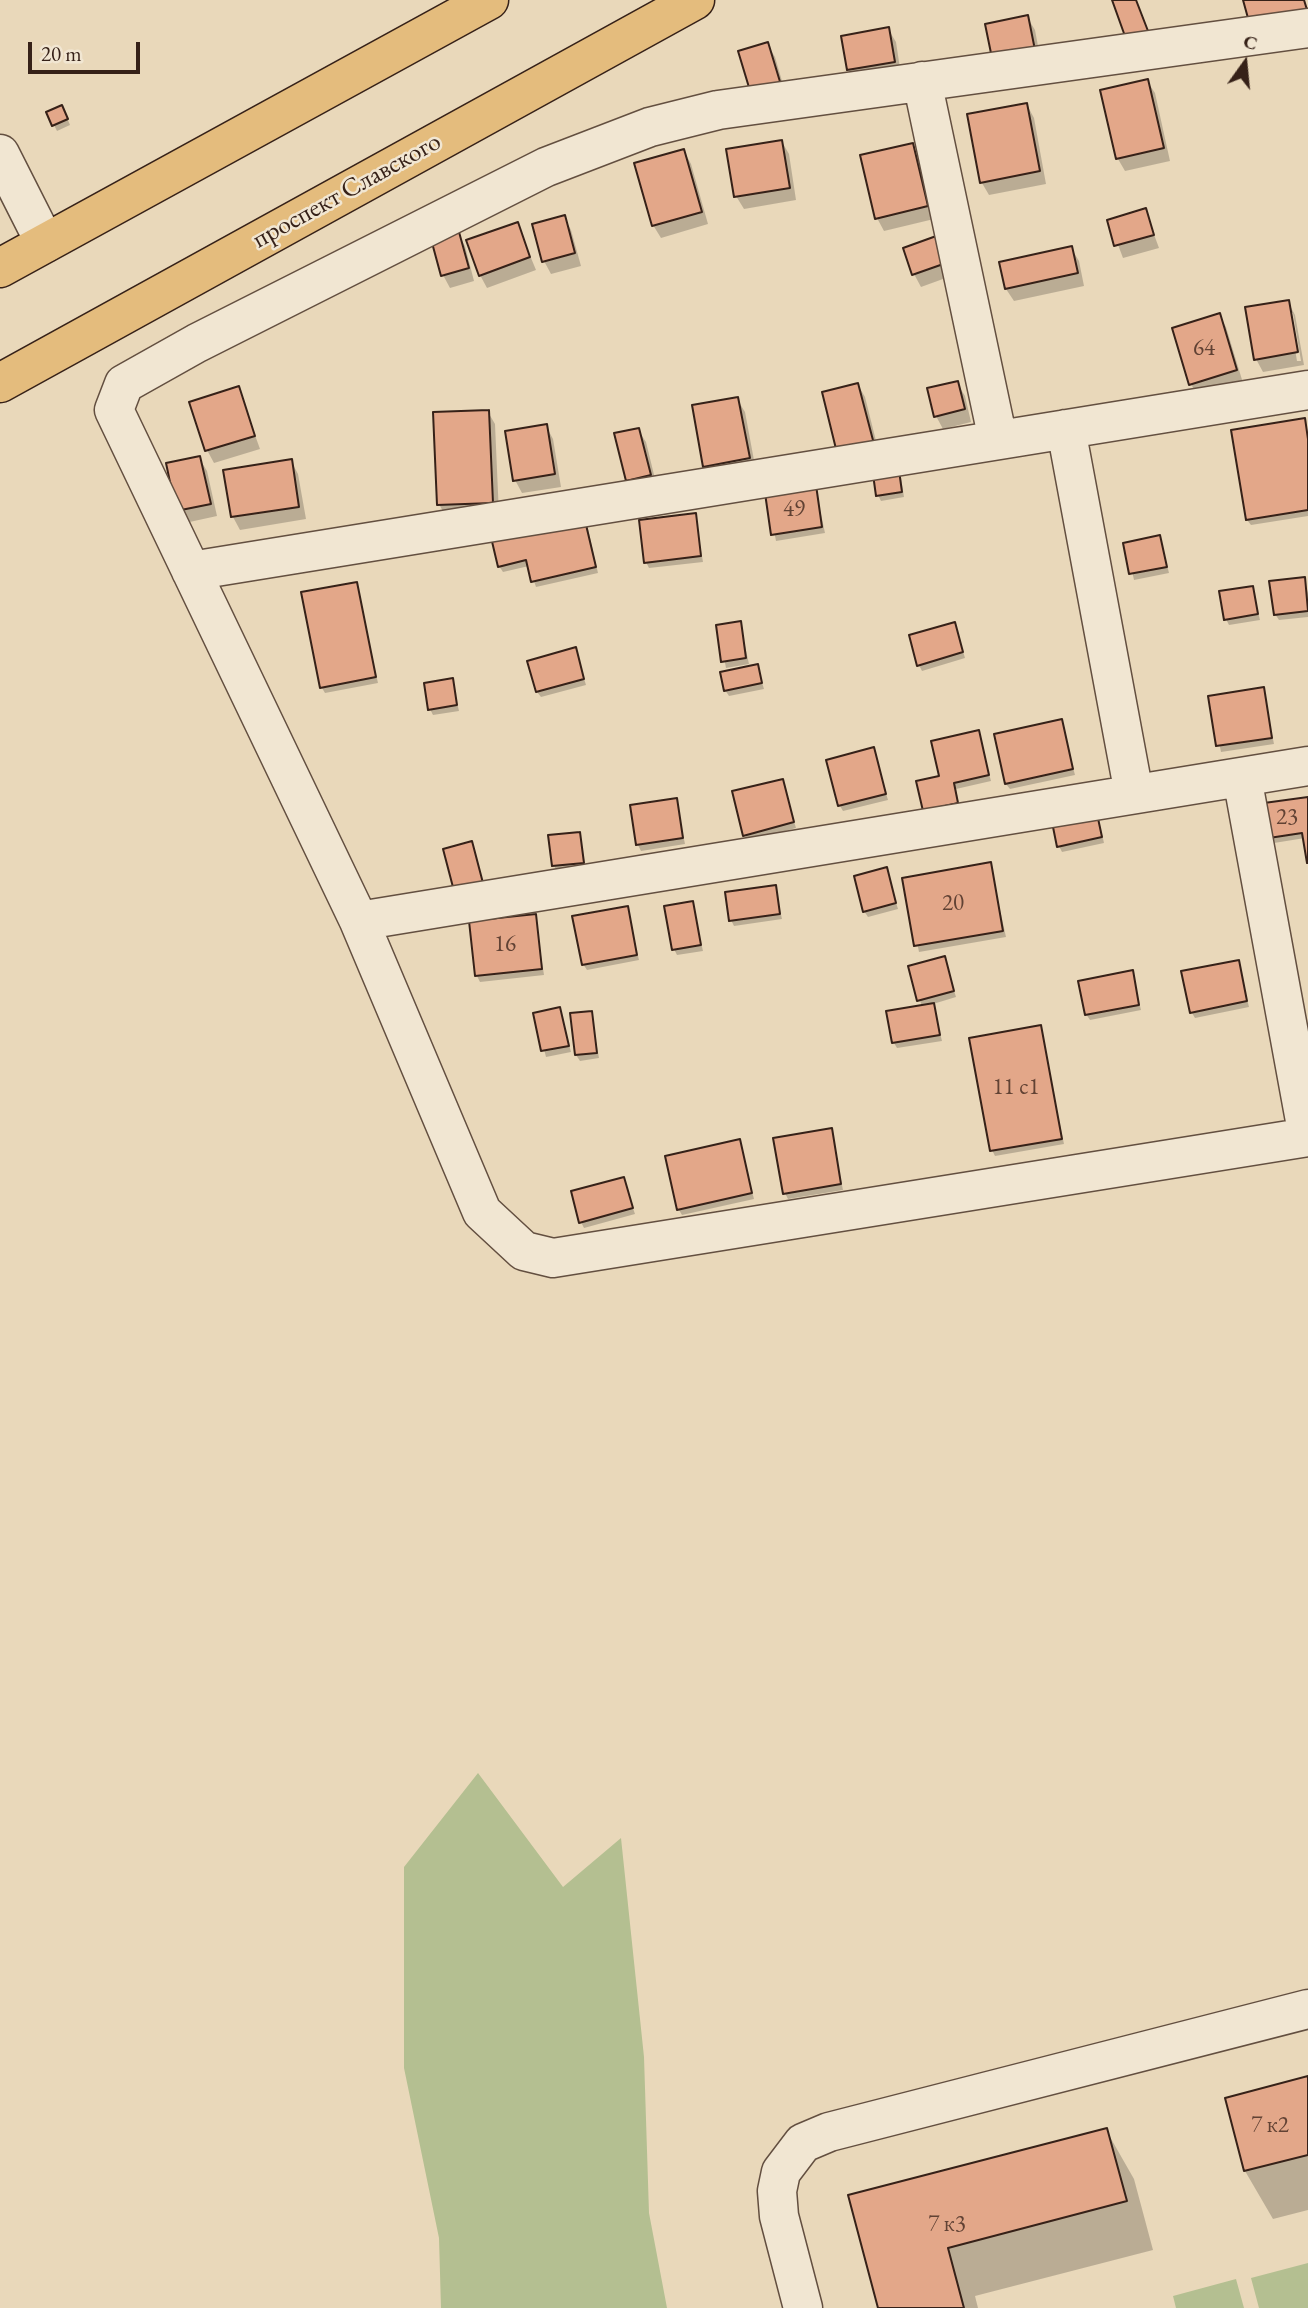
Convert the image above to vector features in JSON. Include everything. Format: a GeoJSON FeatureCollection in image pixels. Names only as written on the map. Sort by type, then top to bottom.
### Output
{"type":"FeatureCollection","features":[{"type":"Feature","properties":{"kind":"main road"},"geometry":{"type":"LineString","coordinates":[[0,268],[489,0]]}},
{"type":"Feature","properties":{"kind":"main road","name":"проспект Славского"},"geometry":{"type":"LineString","coordinates":[[0,383],[695,0]]}},
{"type":"Feature","properties":{"kind":"lane"},"geometry":{"type":"LineString","coordinates":[[1242,777],[1308,1137],[553,1258],[524,1251],[482,1212],[359,920],[114,410],[124,384],[197,343],[546,167],[650,127],[718,110],[1308,28]]}},
{"type":"Feature","properties":{"kind":"lane"},"geometry":{"type":"LineString","coordinates":[[922,81],[998,440]]}},
{"type":"Feature","properties":{"kind":"lane"},"geometry":{"type":"LineString","coordinates":[[0,154],[9,193],[45,243]]}},
{"type":"Feature","properties":{"kind":"lane"},"geometry":{"type":"LineString","coordinates":[[191,571],[1308,390]]}},
{"type":"Feature","properties":{"kind":"lane"},"geometry":{"type":"LineString","coordinates":[[1066,429],[1134,794]]}},
{"type":"Feature","properties":{"kind":"lane"},"geometry":{"type":"LineString","coordinates":[[359,920],[1308,766]]}},
{"type":"Feature","properties":{"kind":"lane"},"geometry":{"type":"LineString","coordinates":[[803,2308],[779,2216],[777,2190],[781,2172],[803,2143],[829,2132],[1308,2009]]}},
{"type":"Feature","properties":{"kind":"green space"},"geometry":{"type":"Polygon","coordinates":[[[478,1773],[563,1887],[621,1838],[644,2057],[649,2213],[667,2308],[441,2308],[439,2238],[404,2068],[404,1867],[478,1773]]]}},
{"type":"Feature","properties":{"kind":"green space"},"geometry":{"type":"Polygon","coordinates":[[[1308,2263],[1308,2308],[1259,2308],[1251,2278],[1308,2263]]]}},
{"type":"Feature","properties":{"kind":"green space"},"geometry":{"type":"Polygon","coordinates":[[[1236,2279],[1244,2308],[1176,2308],[1173,2296],[1236,2279]]]}},
{"type":"Feature","properties":{"kind":"building"},"geometry":{"type":"Polygon","coordinates":[[[1112,0],[1136,0],[1148,31],[1126,39],[1112,0]]]}},
{"type":"Feature","properties":{"kind":"building"},"geometry":{"type":"Polygon","coordinates":[[[1243,0],[1304,0],[1308,13],[1251,29],[1243,0]]]}},
{"type":"Feature","properties":{"kind":"building"},"geometry":{"type":"Polygon","coordinates":[[[1028,15],[1035,50],[992,58],[985,24],[1028,15]]]}},
{"type":"Feature","properties":{"kind":"building"},"geometry":{"type":"Polygon","coordinates":[[[889,27],[895,62],[847,70],[841,36],[889,27]]]}},
{"type":"Feature","properties":{"kind":"building"},"geometry":{"type":"Polygon","coordinates":[[[768,42],[781,85],[751,94],[738,51],[768,42]]]}},
{"type":"Feature","properties":{"kind":"building"},"geometry":{"type":"Polygon","coordinates":[[[1148,79],[1164,148],[1116,159],[1100,90],[1148,79]]]}},
{"type":"Feature","properties":{"kind":"building"},"geometry":{"type":"Polygon","coordinates":[[[1027,103],[1040,171],[980,183],[967,114],[1027,103]]]}},
{"type":"Feature","properties":{"kind":"building"},"geometry":{"type":"Polygon","coordinates":[[[62,105],[68,119],[52,126],[46,112],[62,105]]]}},
{"type":"Feature","properties":{"kind":"building"},"geometry":{"type":"Polygon","coordinates":[[[782,140],[790,188],[734,197],[726,149],[782,140]]]}},
{"type":"Feature","properties":{"kind":"building"},"geometry":{"type":"Polygon","coordinates":[[[913,143],[928,206],[875,219],[860,155],[913,143]]]}},
{"type":"Feature","properties":{"kind":"building"},"geometry":{"type":"Polygon","coordinates":[[[684,149],[702,212],[652,226],[634,163],[684,149]]]}},
{"type":"Feature","properties":{"kind":"building"},"geometry":{"type":"Polygon","coordinates":[[[1146,208],[1154,235],[1114,246],[1107,220],[1146,208]]]}},
{"type":"Feature","properties":{"kind":"building"},"geometry":{"type":"Polygon","coordinates":[[[565,215],[575,253],[542,262],[532,224],[565,215]]]}},
{"type":"Feature","properties":{"kind":"building"},"geometry":{"type":"Polygon","coordinates":[[[518,222],[530,257],[479,276],[466,240],[518,222]]]}},
{"type":"Feature","properties":{"kind":"building"},"geometry":{"type":"Polygon","coordinates":[[[459,232],[469,268],[441,276],[431,239],[459,232]]]}},
{"type":"Feature","properties":{"kind":"building"},"geometry":{"type":"Polygon","coordinates":[[[939,235],[949,262],[912,275],[903,248],[939,235]]]}},
{"type":"Feature","properties":{"kind":"building"},"geometry":{"type":"Polygon","coordinates":[[[1072,246],[1078,273],[1005,289],[999,262],[1072,246]]]}},
{"type":"Feature","properties":{"kind":"building"},"geometry":{"type":"Polygon","coordinates":[[[1289,300],[1298,352],[1254,360],[1245,307],[1289,300]]]}},
{"type":"Feature","properties":{"kind":"building"},"geometry":{"type":"Polygon","coordinates":[[[1220,313],[1237,370],[1189,385],[1172,328],[1220,313]]]}},
{"type":"Feature","properties":{"kind":"building"},"geometry":{"type":"Polygon","coordinates":[[[958,381],[965,409],[934,417],[927,388],[958,381]]]}},
{"type":"Feature","properties":{"kind":"building"},"geometry":{"type":"Polygon","coordinates":[[[858,383],[874,444],[837,453],[822,392],[858,383]]]}},
{"type":"Feature","properties":{"kind":"building"},"geometry":{"type":"Polygon","coordinates":[[[239,386],[255,436],[205,451],[189,402],[239,386]]]}},
{"type":"Feature","properties":{"kind":"building"},"geometry":{"type":"Polygon","coordinates":[[[738,397],[750,458],[703,467],[692,405],[738,397]]]}},
{"type":"Feature","properties":{"kind":"building"},"geometry":{"type":"Polygon","coordinates":[[[489,410],[493,503],[437,505],[433,412],[489,410]]]}},
{"type":"Feature","properties":{"kind":"building"},"geometry":{"type":"Polygon","coordinates":[[[1305,418],[1308,439],[1308,510],[1246,520],[1231,430],[1305,418]]]}},
{"type":"Feature","properties":{"kind":"building"},"geometry":{"type":"Polygon","coordinates":[[[547,424],[555,474],[513,481],[505,431],[547,424]]]}},
{"type":"Feature","properties":{"kind":"building"},"geometry":{"type":"Polygon","coordinates":[[[639,428],[651,475],[626,481],[614,433],[639,428]]]}},
{"type":"Feature","properties":{"kind":"building"},"geometry":{"type":"Polygon","coordinates":[[[200,456],[211,504],[176,511],[166,463],[200,456]]]}},
{"type":"Feature","properties":{"kind":"building"},"geometry":{"type":"Polygon","coordinates":[[[292,459],[299,507],[231,517],[223,470],[292,459]]]}},
{"type":"Feature","properties":{"kind":"building"},"geometry":{"type":"Polygon","coordinates":[[[898,463],[902,492],[876,496],[872,467],[898,463]]]}},
{"type":"Feature","properties":{"kind":"building"},"geometry":{"type":"Polygon","coordinates":[[[816,485],[822,527],[771,535],[765,493],[816,485]]]}},
{"type":"Feature","properties":{"kind":"building"},"geometry":{"type":"Polygon","coordinates":[[[583,512],[596,567],[531,582],[526,560],[498,567],[490,533],[583,512]]]}},
{"type":"Feature","properties":{"kind":"building"},"geometry":{"type":"Polygon","coordinates":[[[696,513],[701,556],[644,563],[639,520],[696,513]]]}},
{"type":"Feature","properties":{"kind":"building"},"geometry":{"type":"Polygon","coordinates":[[[1160,535],[1167,567],[1129,574],[1123,543],[1160,535]]]}},
{"type":"Feature","properties":{"kind":"building"},"geometry":{"type":"Polygon","coordinates":[[[1305,577],[1308,611],[1274,615],[1269,581],[1305,577]]]}},
{"type":"Feature","properties":{"kind":"building"},"geometry":{"type":"Polygon","coordinates":[[[357,582],[376,677],[320,688],[301,592],[357,582]]]}},
{"type":"Feature","properties":{"kind":"building"},"geometry":{"type":"Polygon","coordinates":[[[1253,586],[1258,614],[1224,620],[1219,591],[1253,586]]]}},
{"type":"Feature","properties":{"kind":"building"},"geometry":{"type":"Polygon","coordinates":[[[741,621],[746,658],[721,662],[716,625],[741,621]]]}},
{"type":"Feature","properties":{"kind":"building"},"geometry":{"type":"Polygon","coordinates":[[[955,622],[963,652],[917,666],[909,635],[955,622]]]}},
{"type":"Feature","properties":{"kind":"building"},"geometry":{"type":"Polygon","coordinates":[[[576,647],[584,679],[536,692],[527,661],[576,647]]]}},
{"type":"Feature","properties":{"kind":"building"},"geometry":{"type":"Polygon","coordinates":[[[758,664],[762,683],[724,691],[720,672],[758,664]]]}},
{"type":"Feature","properties":{"kind":"building"},"geometry":{"type":"Polygon","coordinates":[[[453,678],[457,705],[428,710],[424,683],[453,678]]]}},
{"type":"Feature","properties":{"kind":"building"},"geometry":{"type":"Polygon","coordinates":[[[1264,687],[1272,738],[1216,746],[1208,696],[1264,687]]]}},
{"type":"Feature","properties":{"kind":"building"},"geometry":{"type":"Polygon","coordinates":[[[1062,719],[1073,769],[1005,784],[994,734],[1062,719]]]}},
{"type":"Feature","properties":{"kind":"building"},"geometry":{"type":"Polygon","coordinates":[[[979,730],[989,775],[954,783],[958,803],[923,811],[916,781],[939,776],[931,741],[979,730]]]}},
{"type":"Feature","properties":{"kind":"building"},"geometry":{"type":"Polygon","coordinates":[[[874,747],[886,794],[838,806],[826,760],[874,747]]]}},
{"type":"Feature","properties":{"kind":"building"},"geometry":{"type":"Polygon","coordinates":[[[783,779],[794,822],[743,836],[732,791],[783,779]]]}},
{"type":"Feature","properties":{"kind":"building"},"geometry":{"type":"Polygon","coordinates":[[[1308,797],[1307,863],[1302,833],[1269,838],[1264,803],[1308,797]]]}},
{"type":"Feature","properties":{"kind":"building"},"geometry":{"type":"Polygon","coordinates":[[[677,798],[683,838],[636,845],[630,805],[677,798]]]}},
{"type":"Feature","properties":{"kind":"building"},"geometry":{"type":"Polygon","coordinates":[[[1096,809],[1102,837],[1057,847],[1051,817],[1096,809]]]}},
{"type":"Feature","properties":{"kind":"building"},"geometry":{"type":"Polygon","coordinates":[[[580,832],[584,863],[552,866],[548,835],[580,832]]]}},
{"type":"Feature","properties":{"kind":"building"},"geometry":{"type":"Polygon","coordinates":[[[472,841],[483,883],[454,891],[443,849],[472,841]]]}},
{"type":"Feature","properties":{"kind":"building"},"geometry":{"type":"Polygon","coordinates":[[[991,862],[1003,931],[914,946],[902,878],[991,862]]]}},
{"type":"Feature","properties":{"kind":"building"},"geometry":{"type":"Polygon","coordinates":[[[887,867],[896,903],[863,912],[854,876],[887,867]]]}},
{"type":"Feature","properties":{"kind":"building"},"geometry":{"type":"Polygon","coordinates":[[[776,885],[780,914],[729,921],[725,892],[776,885]]]}},
{"type":"Feature","properties":{"kind":"building"},"geometry":{"type":"Polygon","coordinates":[[[693,901],[701,945],[672,950],[664,906],[693,901]]]}},
{"type":"Feature","properties":{"kind":"building"},"geometry":{"type":"Polygon","coordinates":[[[628,906],[637,955],[582,965],[572,916],[628,906]]]}},
{"type":"Feature","properties":{"kind":"building"},"geometry":{"type":"Polygon","coordinates":[[[536,914],[542,969],[475,976],[469,921],[536,914]]]}},
{"type":"Feature","properties":{"kind":"building"},"geometry":{"type":"Polygon","coordinates":[[[945,956],[954,991],[917,1001],[908,966],[945,956]]]}},
{"type":"Feature","properties":{"kind":"building"},"geometry":{"type":"Polygon","coordinates":[[[1239,960],[1247,1001],[1190,1013],[1181,971],[1239,960]]]}},
{"type":"Feature","properties":{"kind":"building"},"geometry":{"type":"Polygon","coordinates":[[[1133,970],[1139,1005],[1085,1015],[1078,981],[1133,970]]]}},
{"type":"Feature","properties":{"kind":"building"},"geometry":{"type":"Polygon","coordinates":[[[934,1003],[940,1035],[892,1043],[886,1011],[934,1003]]]}},
{"type":"Feature","properties":{"kind":"building"},"geometry":{"type":"Polygon","coordinates":[[[560,1007],[569,1046],[541,1051],[533,1013],[560,1007]]]}},
{"type":"Feature","properties":{"kind":"building"},"geometry":{"type":"Polygon","coordinates":[[[592,1011],[597,1053],[575,1055],[570,1013],[592,1011]]]}},
{"type":"Feature","properties":{"kind":"building"},"geometry":{"type":"Polygon","coordinates":[[[1041,1025],[1062,1139],[990,1151],[969,1038],[1041,1025]]]}},
{"type":"Feature","properties":{"kind":"building"},"geometry":{"type":"Polygon","coordinates":[[[832,1128],[841,1184],[783,1194],[773,1138],[832,1128]]]}},
{"type":"Feature","properties":{"kind":"building"},"geometry":{"type":"Polygon","coordinates":[[[740,1139],[752,1193],[677,1210],[665,1156],[740,1139]]]}},
{"type":"Feature","properties":{"kind":"building"},"geometry":{"type":"Polygon","coordinates":[[[624,1177],[633,1208],[579,1223],[571,1191],[624,1177]]]}},
{"type":"Feature","properties":{"kind":"building"},"geometry":{"type":"Polygon","coordinates":[[[1308,2076],[1308,2155],[1244,2171],[1225,2098],[1308,2076]]]}},
{"type":"Feature","properties":{"kind":"building"},"geometry":{"type":"Polygon","coordinates":[[[1107,2128],[1127,2201],[948,2248],[964,2308],[878,2308],[848,2195],[1107,2128]]]}}]}
